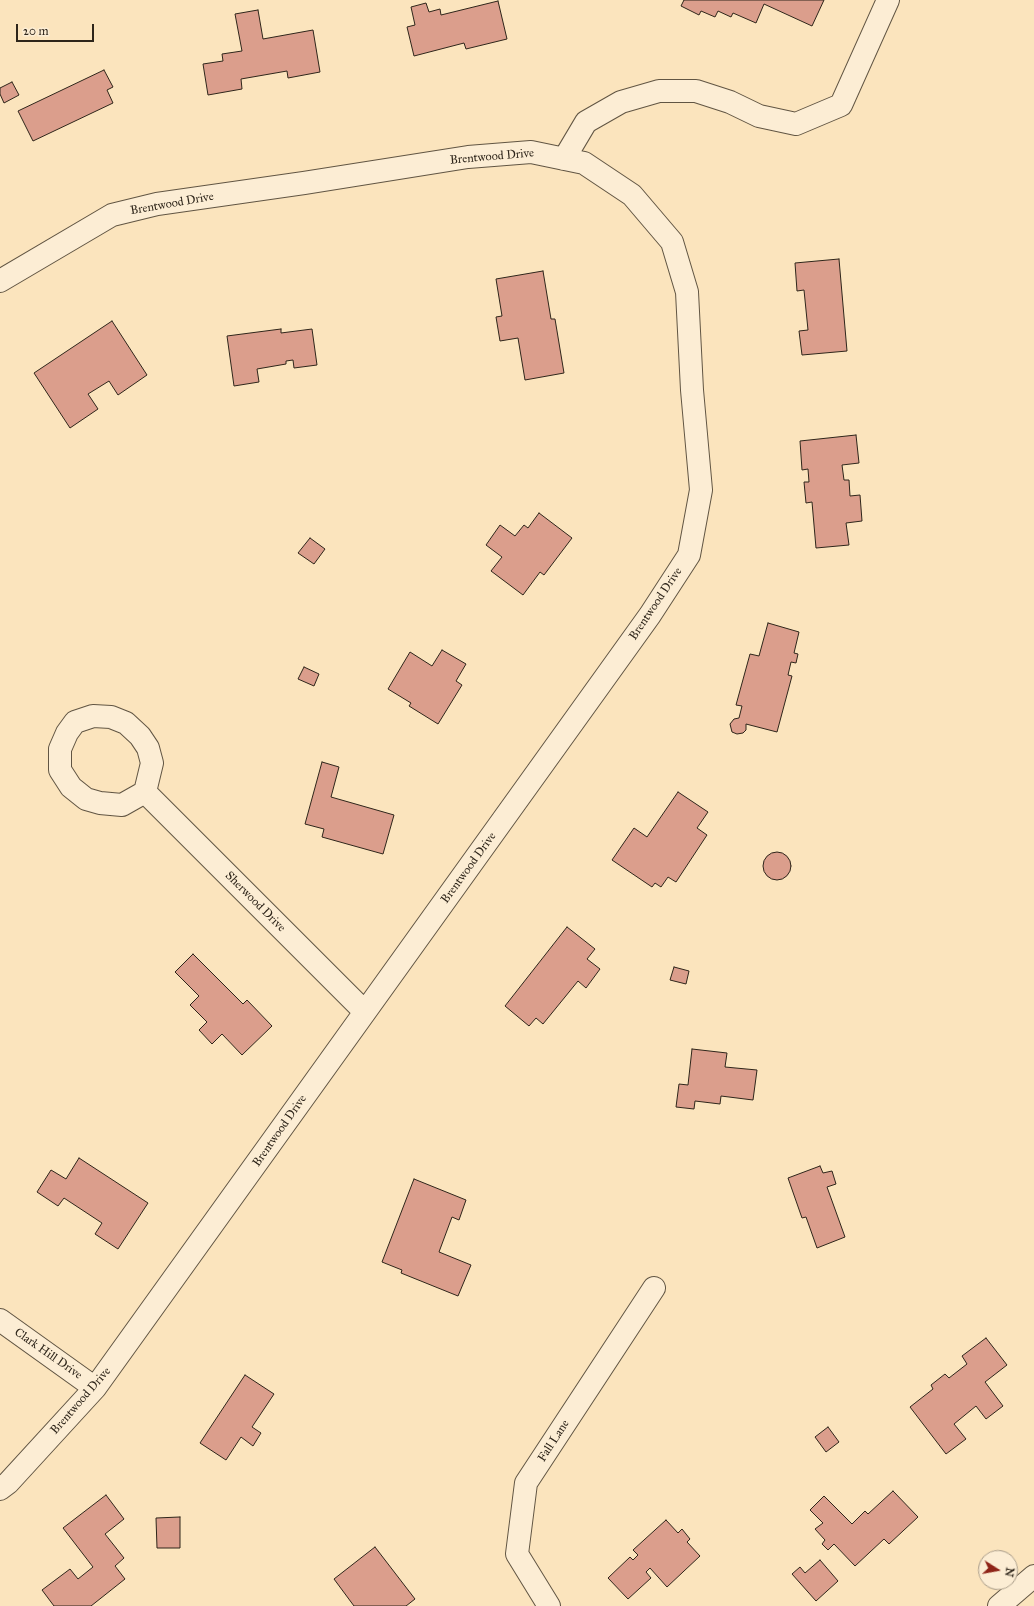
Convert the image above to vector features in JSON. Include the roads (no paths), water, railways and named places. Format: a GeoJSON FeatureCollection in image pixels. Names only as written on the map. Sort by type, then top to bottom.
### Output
{"type":"FeatureCollection","features":[{"type":"Feature","properties":{"kind":"street"},"geometry":{"type":"LineString","coordinates":[[564,159],[586,122],[621,102],[659,91],[696,90],[730,102],[759,116],[796,124],[841,105],[888,0]]}},
{"type":"Feature","properties":{"kind":"street","name":"Brentwood Drive"},"geometry":{"type":"LineString","coordinates":[[0,281],[112,215],[157,204],[468,158],[531,152],[584,163],[632,195],[672,242],[687,292],[692,390],[701,490],[689,555],[650,615],[95,1388],[0,1489]]}},
{"type":"Feature","properties":{"kind":"street"},"geometry":{"type":"LineString","coordinates":[[93,716],[111,718],[126,723],[140,736],[148,748],[152,763],[145,792],[122,805],[100,803],[86,799],[71,787],[60,770],[60,749],[67,733],[75,722],[93,716]]}},
{"type":"Feature","properties":{"kind":"street","name":"Sherwood Drive"},"geometry":{"type":"LineString","coordinates":[[145,792],[365,1012]]}},
{"type":"Feature","properties":{"kind":"street","name":"Fall Lane"},"geometry":{"type":"LineString","coordinates":[[550,1606],[517,1554],[526,1483],[654,1288]]}},
{"type":"Feature","properties":{"kind":"street","name":"Clark Hill Drive"},"geometry":{"type":"LineString","coordinates":[[0,1320],[95,1388]]}},
{"type":"Feature","properties":{"kind":"street"},"geometry":{"type":"LineString","coordinates":[[999,1606],[1034,1576]]}}]}
